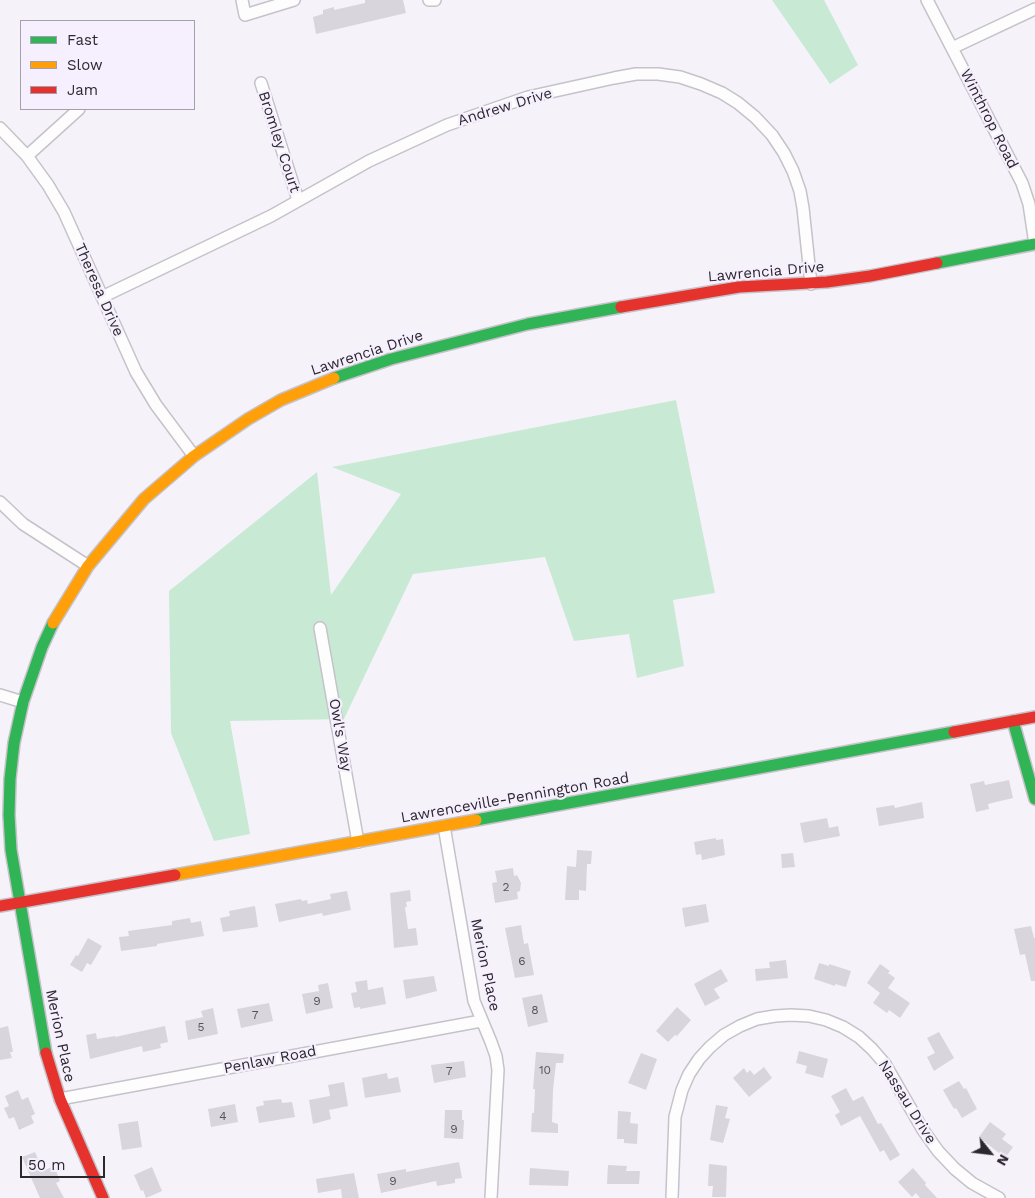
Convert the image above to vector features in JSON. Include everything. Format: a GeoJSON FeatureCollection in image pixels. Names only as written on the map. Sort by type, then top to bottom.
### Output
{"type":"FeatureCollection","features":[{"type":"Feature","properties":{"kind":"street"},"geometry":{"type":"LineString","coordinates":[[242,0],[245,15],[294,0]]}},
{"type":"Feature","properties":{"kind":"street"},"geometry":{"type":"LineString","coordinates":[[429,0],[434,0]]}},
{"type":"Feature","properties":{"kind":"street","name":"Winthrop Road"},"geometry":{"type":"LineString","coordinates":[[927,0],[1022,183],[1029,204],[1035,244]]}},
{"type":"Feature","properties":{"kind":"street"},"geometry":{"type":"LineString","coordinates":[[952,48],[1035,9]]}},
{"type":"Feature","properties":{"kind":"street","name":"Andrew Drive"},"geometry":{"type":"LineString","coordinates":[[102,297],[271,216],[369,161],[408,142],[487,110],[528,97],[636,74],[680,77],[701,84],[722,93],[738,103],[755,116],[766,129],[784,153],[793,170],[802,200],[811,284]]}},
{"type":"Feature","properties":{"kind":"street","name":"Bromley Court"},"geometry":{"type":"LineString","coordinates":[[261,83],[298,200]]}},
{"type":"Feature","properties":{"kind":"street"},"geometry":{"type":"LineString","coordinates":[[27,156],[78,110]]}},
{"type":"Feature","properties":{"kind":"street","name":"Theresa Drive"},"geometry":{"type":"LineString","coordinates":[[0,128],[27,156],[48,185],[64,212],[136,372],[156,404],[194,456]]}},
{"type":"Feature","properties":{"kind":"street","name":"Lawrencia Drive"},"geometry":{"type":"LineString","coordinates":[[19,902],[11,850],[9,815],[10,779],[14,743],[22,702],[46,638],[68,596],[118,527],[144,499],[194,456],[248,419],[281,400],[351,371],[400,356],[528,324],[597,310],[739,287],[811,284],[870,276],[1035,244]]}},
{"type":"Feature","properties":{"kind":"street"},"geometry":{"type":"LineString","coordinates":[[0,502],[23,524],[88,566]]}},
{"type":"Feature","properties":{"kind":"street","name":"Owl's Way"},"geometry":{"type":"LineString","coordinates":[[320,628],[358,842]]}},
{"type":"Feature","properties":{"kind":"street"},"geometry":{"type":"LineString","coordinates":[[0,695],[22,702]]}},
{"type":"Feature","properties":{"kind":"street"},"geometry":{"type":"LineString","coordinates":[[1013,722],[1035,799]]}},
{"type":"Feature","properties":{"kind":"street","name":"Lawrenceville-Pennington Road"},"geometry":{"type":"LineString","coordinates":[[0,906],[1013,722],[1033,722]]}},
{"type":"Feature","properties":{"kind":"street","name":"Merion Place"},"geometry":{"type":"LineString","coordinates":[[444,826],[474,1001],[481,1021],[492,1042],[498,1070],[491,1198]]}},
{"type":"Feature","properties":{"kind":"street","name":"Merion Place"},"geometry":{"type":"LineString","coordinates":[[19,902],[44,1045],[60,1099],[103,1198]]}},
{"type":"Feature","properties":{"kind":"street","name":"Nassau Drive"},"geometry":{"type":"LineString","coordinates":[[672,1198],[675,1117],[682,1090],[689,1074],[710,1047],[732,1030],[757,1020],[791,1015],[809,1016],[826,1020],[858,1037],[872,1049],[885,1064],[923,1130],[938,1151],[972,1183],[999,1198]]}},
{"type":"Feature","properties":{"kind":"street","name":"Penlaw Road"},"geometry":{"type":"LineString","coordinates":[[60,1099],[481,1021]]}},
{"type":"Feature","properties":{"kind":"green space"},"geometry":{"type":"Polygon","coordinates":[[[772,0],[824,0],[858,65],[830,84],[772,0]]]}},
{"type":"Feature","properties":{"kind":"green space"},"geometry":{"type":"Polygon","coordinates":[[[676,400],[715,593],[673,600],[684,666],[637,678],[629,634],[574,641],[545,557],[413,574],[344,719],[230,721],[250,834],[214,841],[171,733],[169,591],[317,472],[331,595],[401,494],[332,467],[676,400]]]}},
{"type":"Feature","properties":{"kind":"building"},"geometry":{"type":"Polygon","coordinates":[[[365,0],[403,0],[406,13],[316,34],[313,17],[323,14],[323,10],[334,7],[334,10],[365,3],[365,0]]]}},
{"type":"Feature","properties":{"kind":"building"},"geometry":{"type":"Polygon","coordinates":[[[1009,780],[1013,798],[988,804],[989,809],[976,812],[970,784],[984,781],[985,785],[1009,780]]]}},
{"type":"Feature","properties":{"kind":"building"},"geometry":{"type":"Polygon","coordinates":[[[922,802],[924,818],[879,826],[876,808],[894,805],[895,808],[922,802]]]}},
{"type":"Feature","properties":{"kind":"building"},"geometry":{"type":"Polygon","coordinates":[[[827,818],[829,828],[838,826],[840,836],[804,843],[800,823],[827,818]]]}},
{"type":"Feature","properties":{"kind":"building"},"geometry":{"type":"Polygon","coordinates":[[[716,838],[716,840],[723,839],[725,855],[702,860],[701,854],[696,855],[694,842],[716,838]]]}},
{"type":"Feature","properties":{"kind":"building"},"geometry":{"type":"Polygon","coordinates":[[[577,850],[592,851],[591,864],[587,864],[586,891],[579,890],[579,900],[565,900],[567,866],[576,867],[577,850]]]}},
{"type":"Feature","properties":{"kind":"building"},"geometry":{"type":"Polygon","coordinates":[[[793,853],[795,867],[782,868],[781,854],[793,853]]]}},
{"type":"Feature","properties":{"kind":"building"},"geometry":{"type":"Polygon","coordinates":[[[513,868],[514,876],[517,875],[521,883],[520,891],[517,892],[518,899],[495,903],[492,883],[497,882],[495,871],[513,868]]]}},
{"type":"Feature","properties":{"kind":"building"},"geometry":{"type":"Polygon","coordinates":[[[410,890],[411,901],[406,902],[407,907],[405,907],[408,929],[416,928],[418,945],[394,948],[390,893],[410,890]]]}},
{"type":"Feature","properties":{"kind":"building"},"geometry":{"type":"Polygon","coordinates":[[[347,891],[351,910],[323,916],[322,913],[279,922],[275,904],[301,899],[302,901],[307,900],[308,904],[331,899],[330,894],[347,891]]]}},
{"type":"Feature","properties":{"kind":"building"},"geometry":{"type":"Polygon","coordinates":[[[706,904],[709,922],[685,927],[682,908],[706,904]]]}},
{"type":"Feature","properties":{"kind":"building"},"geometry":{"type":"Polygon","coordinates":[[[255,906],[258,927],[223,932],[220,918],[230,916],[229,911],[255,906]]]}},
{"type":"Feature","properties":{"kind":"building"},"geometry":{"type":"Polygon","coordinates":[[[190,918],[191,923],[201,921],[204,936],[121,951],[119,937],[129,936],[128,931],[172,925],[172,921],[190,918]]]}},
{"type":"Feature","properties":{"kind":"building"},"geometry":{"type":"Polygon","coordinates":[[[521,925],[524,944],[528,943],[534,975],[515,978],[505,928],[521,925]]]}},
{"type":"Feature","properties":{"kind":"building"},"geometry":{"type":"Polygon","coordinates":[[[1031,926],[1035,938],[1035,981],[1031,981],[1025,954],[1020,955],[1014,929],[1031,926]]]}},
{"type":"Feature","properties":{"kind":"building"},"geometry":{"type":"Polygon","coordinates":[[[88,938],[102,946],[91,965],[87,963],[82,972],[70,965],[76,955],[78,956],[88,938]]]}},
{"type":"Feature","properties":{"kind":"building"},"geometry":{"type":"Polygon","coordinates":[[[786,960],[788,978],[756,981],[755,969],[770,968],[769,962],[786,960]]]}},
{"type":"Feature","properties":{"kind":"building"},"geometry":{"type":"Polygon","coordinates":[[[819,963],[851,971],[846,987],[835,984],[835,986],[814,979],[819,963]]]}},
{"type":"Feature","properties":{"kind":"building"},"geometry":{"type":"Polygon","coordinates":[[[880,964],[890,971],[888,973],[895,978],[888,988],[910,1003],[900,1018],[889,1010],[887,1013],[873,1003],[880,993],[867,983],[880,964]]]}},
{"type":"Feature","properties":{"kind":"building"},"geometry":{"type":"Polygon","coordinates":[[[721,969],[728,981],[714,989],[720,998],[705,1006],[694,984],[721,969]]]}},
{"type":"Feature","properties":{"kind":"building"},"geometry":{"type":"Polygon","coordinates":[[[434,976],[437,991],[406,999],[403,980],[434,976]]]}},
{"type":"Feature","properties":{"kind":"building"},"geometry":{"type":"Polygon","coordinates":[[[367,980],[368,990],[383,987],[386,1004],[360,1009],[360,1007],[354,1008],[351,993],[357,992],[355,982],[367,980]]]}},
{"type":"Feature","properties":{"kind":"building"},"geometry":{"type":"Polygon","coordinates":[[[328,983],[333,1008],[306,1014],[302,994],[319,991],[318,985],[328,983]]]}},
{"type":"Feature","properties":{"kind":"building"},"geometry":{"type":"Polygon","coordinates":[[[542,994],[548,1022],[528,1027],[522,998],[542,994]]]}},
{"type":"Feature","properties":{"kind":"building"},"geometry":{"type":"Polygon","coordinates":[[[269,1003],[273,1021],[241,1028],[237,1009],[269,1003]]]}},
{"type":"Feature","properties":{"kind":"building"},"geometry":{"type":"Polygon","coordinates":[[[677,1007],[691,1020],[677,1036],[675,1035],[668,1042],[656,1031],[677,1007]]]}},
{"type":"Feature","properties":{"kind":"building"},"geometry":{"type":"Polygon","coordinates":[[[213,1008],[218,1034],[188,1040],[185,1021],[203,1017],[201,1011],[213,1008]]]}},
{"type":"Feature","properties":{"kind":"building"},"geometry":{"type":"Polygon","coordinates":[[[8,1026],[13,1052],[10,1052],[12,1058],[0,1060],[0,1028],[8,1026]]]}},
{"type":"Feature","properties":{"kind":"building"},"geometry":{"type":"Polygon","coordinates":[[[165,1026],[168,1042],[160,1044],[161,1048],[143,1052],[142,1046],[90,1059],[86,1035],[96,1033],[97,1039],[115,1037],[165,1026]]]}},
{"type":"Feature","properties":{"kind":"building"},"geometry":{"type":"Polygon","coordinates":[[[939,1032],[954,1058],[934,1071],[927,1057],[935,1053],[927,1038],[939,1032]]]}},
{"type":"Feature","properties":{"kind":"building"},"geometry":{"type":"Polygon","coordinates":[[[799,1051],[828,1059],[823,1078],[805,1073],[807,1066],[796,1063],[799,1051]]]}},
{"type":"Feature","properties":{"kind":"building"},"geometry":{"type":"Polygon","coordinates":[[[536,1052],[564,1054],[563,1063],[556,1063],[553,1090],[552,1122],[558,1124],[558,1133],[531,1132],[532,1113],[534,1113],[535,1089],[533,1089],[536,1052]]]}},
{"type":"Feature","properties":{"kind":"building"},"geometry":{"type":"Polygon","coordinates":[[[641,1053],[657,1059],[646,1090],[628,1083],[641,1053]]]}},
{"type":"Feature","properties":{"kind":"building"},"geometry":{"type":"Polygon","coordinates":[[[464,1061],[466,1077],[434,1083],[431,1065],[464,1061]]]}},
{"type":"Feature","properties":{"kind":"building"},"geometry":{"type":"Polygon","coordinates":[[[764,1067],[772,1078],[749,1097],[733,1078],[744,1068],[747,1073],[750,1070],[754,1075],[764,1067]]]}},
{"type":"Feature","properties":{"kind":"building"},"geometry":{"type":"Polygon","coordinates":[[[387,1073],[388,1079],[398,1077],[401,1092],[365,1098],[362,1078],[387,1073]]]}},
{"type":"Feature","properties":{"kind":"building"},"geometry":{"type":"Polygon","coordinates":[[[959,1081],[964,1089],[966,1088],[977,1109],[962,1118],[956,1108],[954,1109],[943,1090],[959,1081]]]}},
{"type":"Feature","properties":{"kind":"building"},"geometry":{"type":"Polygon","coordinates":[[[344,1082],[348,1106],[329,1110],[331,1119],[313,1124],[309,1100],[330,1096],[328,1085],[344,1082]]]}},
{"type":"Feature","properties":{"kind":"building"},"geometry":{"type":"Polygon","coordinates":[[[846,1088],[853,1101],[863,1096],[878,1124],[881,1123],[900,1155],[890,1161],[884,1150],[880,1152],[860,1116],[841,1126],[835,1115],[840,1112],[831,1096],[846,1088]]]}},
{"type":"Feature","properties":{"kind":"building"},"geometry":{"type":"Polygon","coordinates":[[[18,1090],[22,1100],[28,1097],[35,1114],[31,1116],[34,1123],[19,1130],[14,1117],[9,1119],[4,1108],[9,1106],[5,1096],[18,1090]]]}},
{"type":"Feature","properties":{"kind":"building"},"geometry":{"type":"Polygon","coordinates":[[[281,1099],[282,1103],[292,1102],[295,1117],[259,1123],[256,1107],[264,1105],[263,1101],[281,1099]]]}},
{"type":"Feature","properties":{"kind":"building"},"geometry":{"type":"Polygon","coordinates":[[[235,1104],[238,1122],[211,1127],[208,1109],[235,1104]]]}},
{"type":"Feature","properties":{"kind":"building"},"geometry":{"type":"Polygon","coordinates":[[[716,1105],[728,1107],[725,1118],[730,1119],[723,1143],[710,1140],[716,1105]]]}},
{"type":"Feature","properties":{"kind":"building"},"geometry":{"type":"Polygon","coordinates":[[[445,1110],[462,1110],[462,1120],[464,1120],[463,1139],[444,1138],[445,1110]]]}},
{"type":"Feature","properties":{"kind":"building"},"geometry":{"type":"Polygon","coordinates":[[[618,1111],[631,1112],[630,1123],[638,1124],[637,1144],[624,1143],[624,1139],[617,1139],[618,1111]]]}},
{"type":"Feature","properties":{"kind":"building"},"geometry":{"type":"Polygon","coordinates":[[[138,1121],[142,1147],[122,1150],[118,1124],[138,1121]]]}},
{"type":"Feature","properties":{"kind":"building"},"geometry":{"type":"Polygon","coordinates":[[[990,1122],[1006,1134],[1002,1139],[1013,1147],[1005,1158],[979,1137],[990,1122]]]}},
{"type":"Feature","properties":{"kind":"building"},"geometry":{"type":"Polygon","coordinates":[[[35,1152],[43,1171],[54,1166],[60,1181],[56,1183],[64,1198],[40,1198],[22,1157],[35,1152]]]}},
{"type":"Feature","properties":{"kind":"building"},"geometry":{"type":"Polygon","coordinates":[[[459,1162],[462,1178],[455,1179],[455,1183],[437,1186],[436,1181],[381,1193],[377,1174],[406,1169],[406,1172],[459,1162]]]}},
{"type":"Feature","properties":{"kind":"building"},"geometry":{"type":"Polygon","coordinates":[[[709,1164],[727,1166],[726,1197],[712,1197],[713,1186],[708,1186],[709,1164]]]}},
{"type":"Feature","properties":{"kind":"building"},"geometry":{"type":"Polygon","coordinates":[[[608,1165],[627,1166],[626,1171],[640,1171],[639,1184],[607,1184],[608,1165]]]}},
{"type":"Feature","properties":{"kind":"building"},"geometry":{"type":"Polygon","coordinates":[[[152,1167],[162,1191],[146,1198],[134,1175],[152,1167]]]}},
{"type":"Feature","properties":{"kind":"building"},"geometry":{"type":"Polygon","coordinates":[[[530,1168],[569,1171],[568,1186],[529,1185],[530,1168]]]}},
{"type":"Feature","properties":{"kind":"building"},"geometry":{"type":"Polygon","coordinates":[[[913,1168],[937,1198],[920,1198],[916,1193],[912,1197],[898,1182],[913,1168]]]}},
{"type":"Feature","properties":{"kind":"building"},"geometry":{"type":"Polygon","coordinates":[[[354,1173],[359,1198],[342,1198],[341,1189],[318,1193],[316,1179],[354,1173]]]}},
{"type":"Feature","properties":{"kind":"traffic: fast"},"geometry":{"type":"LineString","coordinates":[[937,263],[1035,244]]}},
{"type":"Feature","properties":{"kind":"traffic: fast"},"geometry":{"type":"LineString","coordinates":[[334,378],[391,359],[528,324],[621,307]]}},
{"type":"Feature","properties":{"kind":"traffic: fast"},"geometry":{"type":"LineString","coordinates":[[46,1053],[11,850],[9,815],[14,743],[23,702],[42,647],[53,623]]}},
{"type":"Feature","properties":{"kind":"traffic: fast"},"geometry":{"type":"LineString","coordinates":[[1013,721],[1035,799]]}},
{"type":"Feature","properties":{"kind":"traffic: fast"},"geometry":{"type":"LineString","coordinates":[[476,820],[954,732]]}},
{"type":"Feature","properties":{"kind":"traffic: slow"},"geometry":{"type":"LineString","coordinates":[[53,623],[88,566],[144,499],[194,456],[248,419],[281,400],[334,378]]}},
{"type":"Feature","properties":{"kind":"traffic: slow"},"geometry":{"type":"LineString","coordinates":[[175,875],[476,820]]}},
{"type":"Feature","properties":{"kind":"traffic: jam"},"geometry":{"type":"LineString","coordinates":[[621,307],[739,287],[827,282],[937,263]]}},
{"type":"Feature","properties":{"kind":"traffic: jam"},"geometry":{"type":"LineString","coordinates":[[954,732],[1035,717]]}},
{"type":"Feature","properties":{"kind":"traffic: jam"},"geometry":{"type":"LineString","coordinates":[[0,906],[175,875]]}},
{"type":"Feature","properties":{"kind":"traffic: jam"},"geometry":{"type":"LineString","coordinates":[[46,1053],[60,1099],[103,1198]]}}]}
